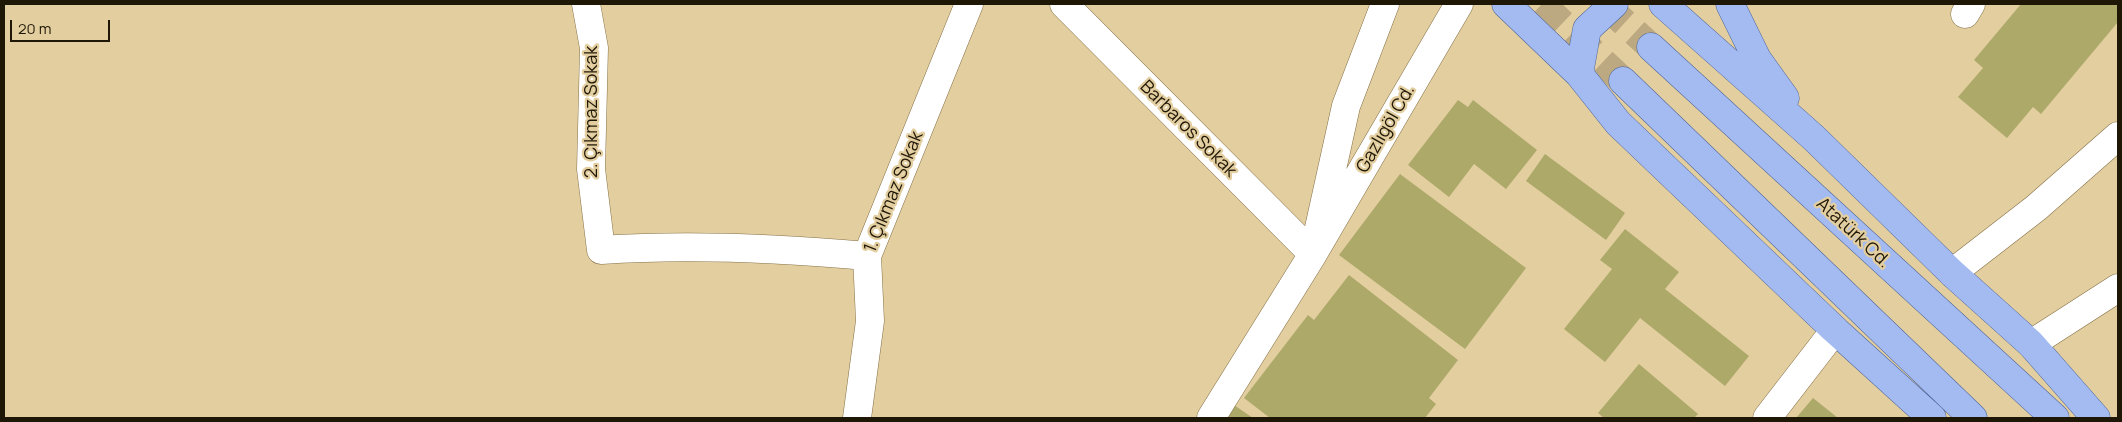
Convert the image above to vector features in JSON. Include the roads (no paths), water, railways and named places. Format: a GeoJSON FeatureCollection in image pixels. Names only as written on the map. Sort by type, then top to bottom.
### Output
{"type":"FeatureCollection","features":[{"type":"Feature","properties":{"kind":"main road"},"geometry":{"type":"LineString","coordinates":[[1506,4],[1579,74],[1618,122],[1835,330],[1932,418]]}},
{"type":"Feature","properties":{"kind":"main road"},"geometry":{"type":"LineString","coordinates":[[1579,74],[1587,28],[1614,4]]}},
{"type":"Feature","properties":{"kind":"main road"},"geometry":{"type":"LineString","coordinates":[[1663,4],[1814,138],[1952,273],[2031,344],[2096,418]]}},
{"type":"Feature","properties":{"kind":"main road"},"geometry":{"type":"LineString","coordinates":[[1730,4],[1758,59],[1814,138]]}},
{"type":"Feature","properties":{"kind":"main road","name":"Atatürk Cd."},"geometry":{"type":"LineString","coordinates":[[1651,48],[2055,418]]}},
{"type":"Feature","properties":{"kind":"main road"},"geometry":{"type":"LineString","coordinates":[[1624,81],[1973,418]]}},
{"type":"Feature","properties":{"kind":"street","name":"2. Çıkmaz Sokak"},"geometry":{"type":"LineString","coordinates":[[586,4],[594,48],[590,169],[602,250],[661,246],[754,248],[867,256]]}},
{"type":"Feature","properties":{"kind":"street","name":"1. Çıkmaz Sokak"},"geometry":{"type":"LineString","coordinates":[[857,418],[870,321],[867,256],[969,4]]}},
{"type":"Feature","properties":{"kind":"street","name":"Barbaros Sokak"},"geometry":{"type":"LineString","coordinates":[[1064,4],[1313,254]]}},
{"type":"Feature","properties":{"kind":"street","name":"Gazlıgöl Cd."},"geometry":{"type":"LineString","coordinates":[[1313,254],[1346,106],[1386,4]]}},
{"type":"Feature","properties":{"kind":"street","name":"Gazlıgöl Cd."},"geometry":{"type":"LineString","coordinates":[[1211,418],[1313,254],[1459,4]]}},
{"type":"Feature","properties":{"kind":"street"},"geometry":{"type":"LineString","coordinates":[[1952,273],[2036,208],[2118,136]]}},
{"type":"Feature","properties":{"kind":"street"},"geometry":{"type":"LineString","coordinates":[[2031,344],[2118,288]]}},
{"type":"Feature","properties":{"kind":"street"},"geometry":{"type":"LineString","coordinates":[[1767,418],[1835,330]]}},
{"type":"Feature","properties":{"kind":"tunnel"},"geometry":{"type":"LineString","coordinates":[[1542,4],[1623,81]]}},
{"type":"Feature","properties":{"kind":"tunnel"},"geometry":{"type":"LineString","coordinates":[[1604,4],[1651,47]]}}]}
